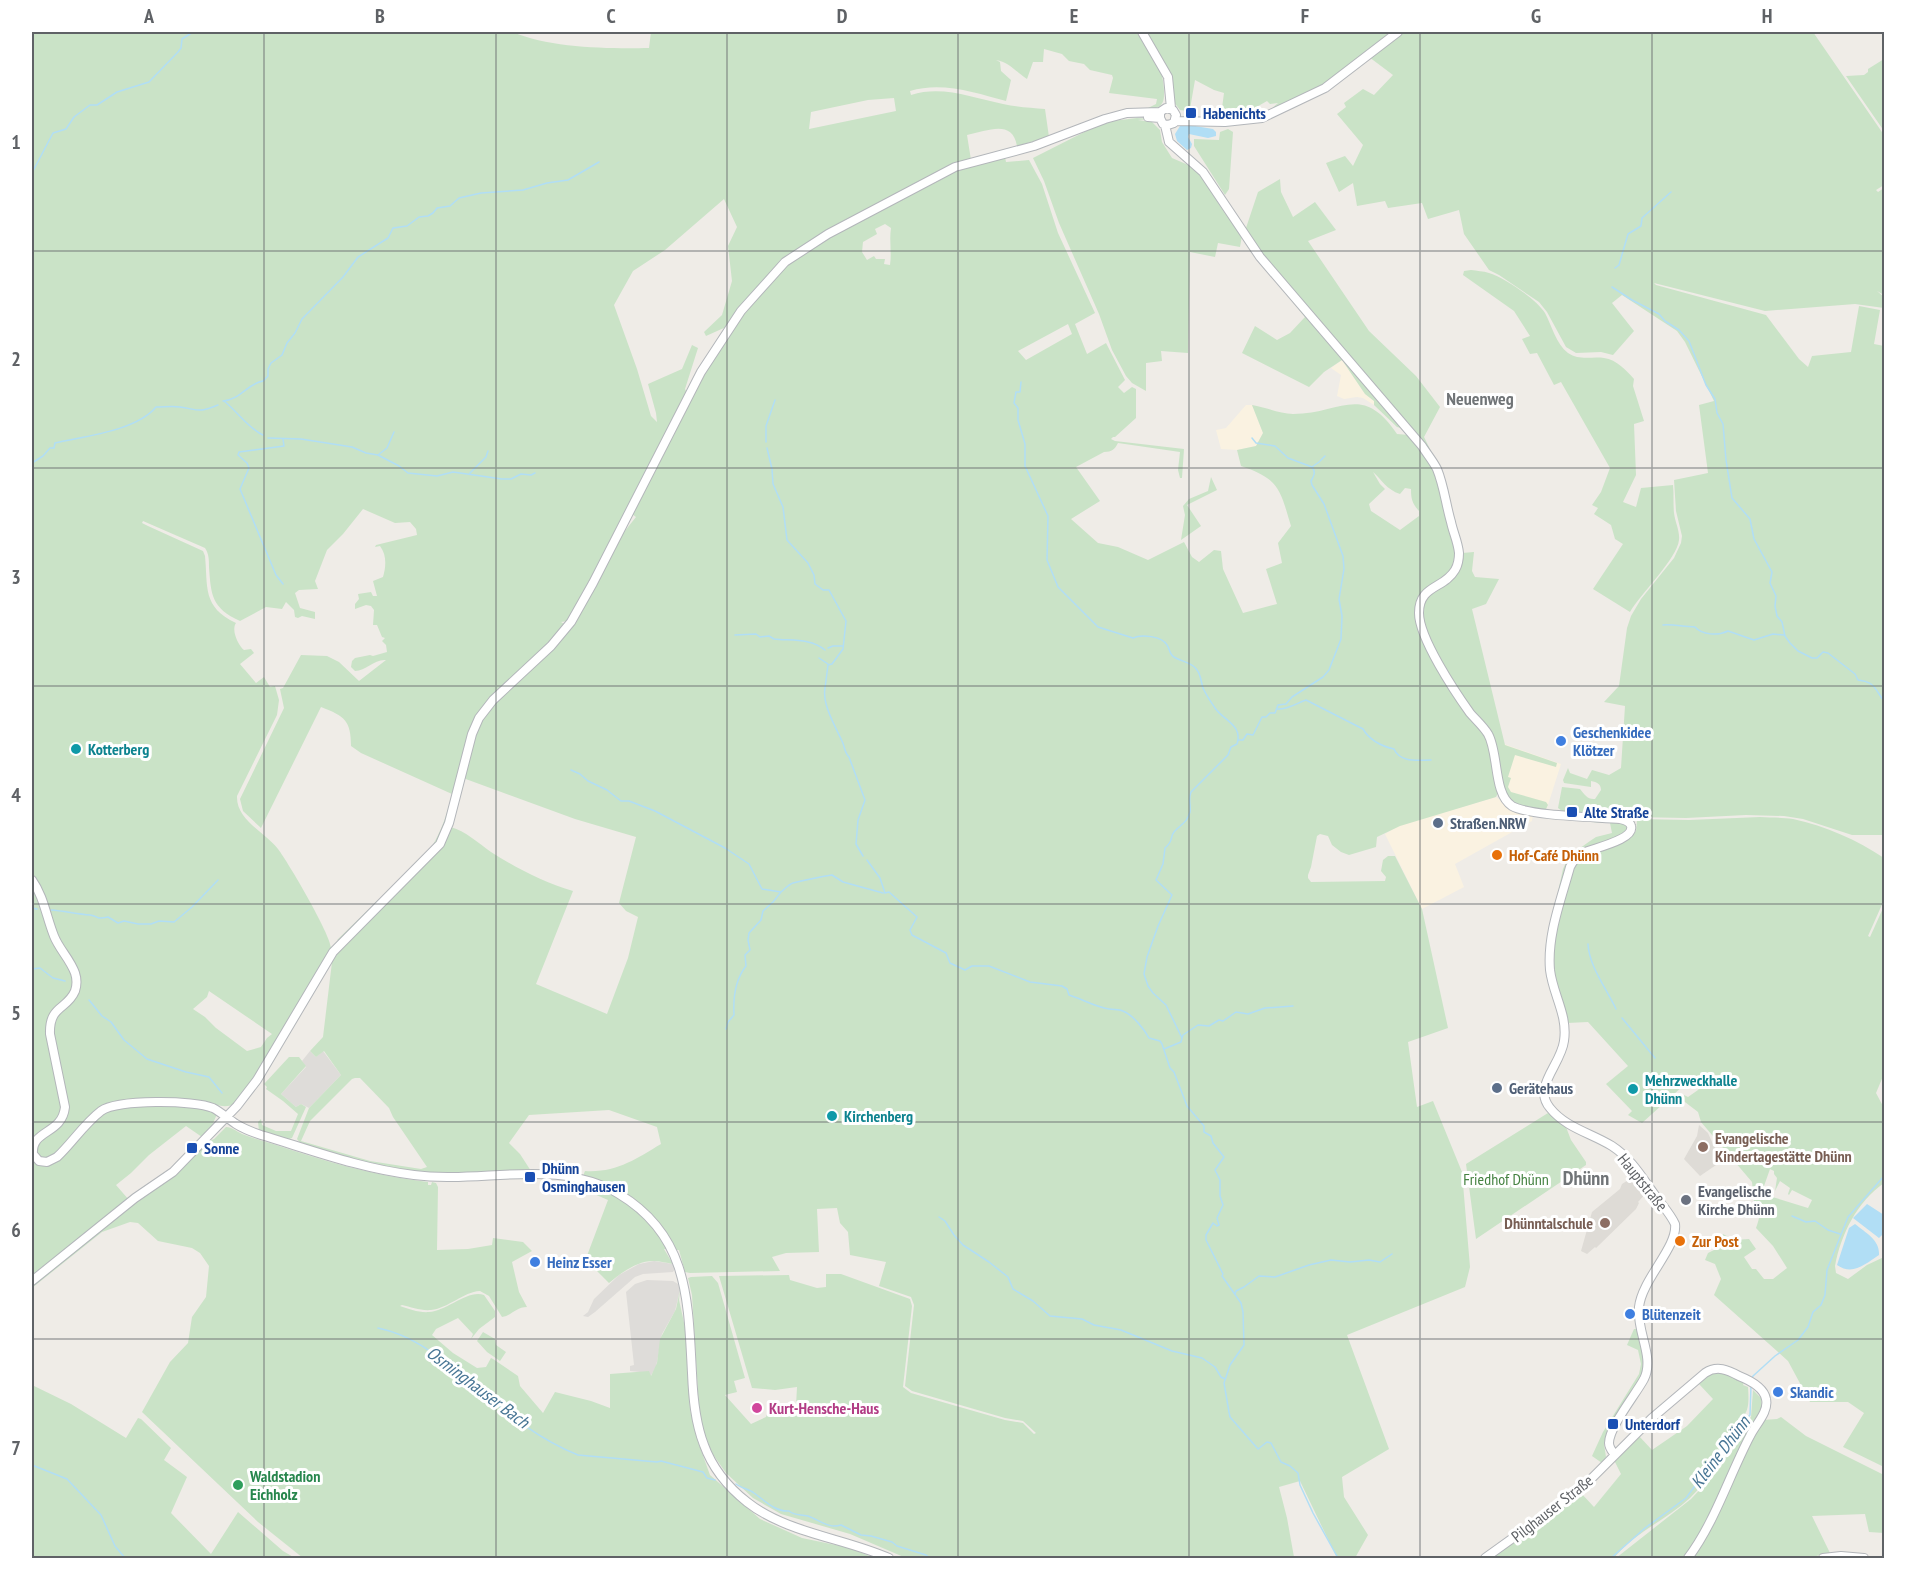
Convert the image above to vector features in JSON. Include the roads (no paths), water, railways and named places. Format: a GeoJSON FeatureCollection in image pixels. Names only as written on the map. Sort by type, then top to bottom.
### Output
{"type":"FeatureCollection","features":[{"type":"Feature","properties":{"kind":"main road"},"geometry":{"type":"LineString","coordinates":[[1142,32],[1165,72],[1168,117]]}},
{"type":"Feature","properties":{"kind":"main road"},"geometry":{"type":"LineString","coordinates":[[32,1281],[135,1198],[173,1172],[226,1117],[251,1089],[336,948],[433,852],[442,840],[449,823],[472,734],[479,717],[551,646],[571,622],[593,584],[694,385],[723,335],[751,297],[785,262],[801,250],[943,172],[1034,146],[1093,123],[1119,116],[1168,117],[1221,122],[1263,118],[1325,88],[1398,32]]}},
{"type":"Feature","properties":{"kind":"main road","name":"Hauptstraße"},"geometry":{"type":"LineString","coordinates":[[1168,117],[1167,139],[1200,168],[1260,257],[1422,446],[1435,465],[1459,558],[1450,576],[1422,598],[1419,608],[1420,624],[1457,693],[1487,733],[1505,798],[1519,809],[1620,819],[1628,822],[1632,828],[1626,837],[1581,855],[1570,867],[1554,923],[1550,957],[1551,978],[1564,1022],[1564,1044],[1543,1090],[1546,1103],[1557,1116],[1626,1157],[1675,1224],[1673,1238],[1648,1279],[1641,1296],[1639,1317],[1647,1356],[1647,1370],[1610,1439],[1609,1446],[1615,1455]]}},
{"type":"Feature","properties":{"kind":"main road"},"geometry":{"type":"LineString","coordinates":[[32,879],[43,899],[53,934],[72,966],[76,981],[74,993],[53,1014],[50,1028],[64,1100],[64,1113],[58,1124],[35,1142],[33,1150],[39,1161],[44,1162],[57,1158],[100,1111],[112,1105],[153,1102],[201,1104],[213,1108],[244,1129],[261,1135],[397,1173],[440,1177],[554,1174],[593,1182],[623,1196],[659,1229],[679,1266],[687,1304],[696,1417],[704,1444],[720,1473],[745,1501],[767,1515],[786,1524],[889,1558]]}},
{"type":"Feature","properties":{"kind":"main road"},"geometry":{"type":"LineString","coordinates":[[1615,1455],[1652,1418],[1710,1370],[1724,1369],[1751,1382],[1762,1391],[1767,1404],[1764,1413],[1750,1434],[1702,1536],[1688,1558]]}},
{"type":"Feature","properties":{"kind":"main road","name":"Pilghauser Straße"},"geometry":{"type":"LineString","coordinates":[[1485,1558],[1580,1490],[1615,1455]]}},
{"type":"Feature","properties":{"kind":"main road"},"geometry":{"type":"LineString","coordinates":[[1824,1558],[1844,1556],[1864,1558]]}},
{"type":"Feature","properties":{"kind":"water"},"geometry":{"type":"Polygon","coordinates":[[[1189,125],[1213,129],[1216,136],[1208,138],[1189,134],[1188,137],[1192,144],[1187,150],[1177,141],[1175,134],[1180,126],[1189,125]]]}},
{"type":"Feature","properties":{"kind":"water"},"geometry":{"type":"Polygon","coordinates":[[[1867,1204],[1884,1215],[1884,1233],[1879,1238],[1853,1218],[1867,1204]]]}},
{"type":"Feature","properties":{"kind":"water"},"geometry":{"type":"Polygon","coordinates":[[[1855,1224],[1875,1241],[1879,1255],[1854,1269],[1843,1268],[1837,1265],[1849,1228],[1855,1224]]]}},
{"type":"Feature","properties":{"kind":"waterway"},"geometry":{"type":"LineString","coordinates":[[32,182],[33,171],[53,133],[66,129],[74,117],[90,105],[97,105],[117,92],[149,82],[178,52],[182,39],[193,32]]}},
{"type":"Feature","properties":{"kind":"waterway"},"geometry":{"type":"LineString","coordinates":[[223,401],[234,398],[268,376],[271,363],[282,355],[302,319],[343,277],[358,257],[388,238],[393,228],[407,226],[419,217],[428,216],[437,208],[450,206],[459,198],[481,193],[523,190],[568,180],[599,162]]}},
{"type":"Feature","properties":{"kind":"waterway"},"geometry":{"type":"LineString","coordinates":[[1615,268],[1619,265],[1628,234],[1641,226],[1642,218],[1671,192]]}},
{"type":"Feature","properties":{"kind":"waterway"},"geometry":{"type":"LineString","coordinates":[[1612,287],[1659,314],[1689,341],[1706,385],[1715,399],[1717,413],[1723,424],[1732,498],[1750,519],[1754,539],[1772,572],[1770,583],[1776,596],[1777,616],[1782,622],[1785,636],[1798,651],[1812,658],[1817,658],[1823,652],[1828,653],[1855,674],[1858,680],[1872,685],[1884,701]]}},
{"type":"Feature","properties":{"kind":"waterway"},"geometry":{"type":"LineString","coordinates":[[1021,382],[1020,392],[1016,392],[1014,403],[1018,408],[1018,420],[1025,444],[1025,466],[1048,516],[1047,560],[1058,587],[1098,627],[1133,638],[1141,636],[1161,640],[1168,647],[1172,656],[1195,667],[1210,701],[1237,732],[1237,744],[1231,747],[1228,755],[1191,792],[1189,816],[1174,832],[1170,843],[1165,848],[1163,864],[1156,880],[1172,895],[1147,957],[1144,974],[1148,986],[1166,1005],[1182,1038],[1181,1042],[1164,1049]]}},
{"type":"Feature","properties":{"kind":"waterway"},"geometry":{"type":"LineString","coordinates":[[766,442],[766,426],[775,400]]}},
{"type":"Feature","properties":{"kind":"waterway"},"geometry":{"type":"LineString","coordinates":[[224,401],[263,435]]}},
{"type":"Feature","properties":{"kind":"waterway"},"geometry":{"type":"LineString","coordinates":[[32,463],[50,448],[54,448],[55,443],[123,427],[136,422],[156,407],[199,410],[218,405]]}},
{"type":"Feature","properties":{"kind":"waterway"},"geometry":{"type":"LineString","coordinates":[[378,455],[387,448],[394,432]]}},
{"type":"Feature","properties":{"kind":"waterway"},"geometry":{"type":"LineString","coordinates":[[268,438],[301,439],[352,447],[378,455],[408,473],[437,476],[453,472],[502,479],[535,473]]}},
{"type":"Feature","properties":{"kind":"waterway"},"geometry":{"type":"LineString","coordinates":[[1239,740],[1243,740],[1247,734],[1253,735],[1262,717],[1275,713],[1278,705],[1286,704],[1329,670],[1341,639],[1342,616],[1339,599],[1344,569],[1343,556],[1324,504],[1312,485],[1314,474],[1312,467],[1288,458],[1275,446],[1256,443],[1252,438]]}},
{"type":"Feature","properties":{"kind":"waterway"},"geometry":{"type":"LineString","coordinates":[[283,439],[284,446],[239,452],[238,455],[249,468],[240,489],[276,575],[283,584]]}},
{"type":"Feature","properties":{"kind":"waterway"},"geometry":{"type":"LineString","coordinates":[[767,448],[773,484],[783,507],[787,540],[808,563],[814,575],[815,584],[823,590],[829,590],[846,621],[843,649],[832,664],[828,665],[825,701],[865,800],[858,820],[856,844],[863,856]]}},
{"type":"Feature","properties":{"kind":"waterway"},"geometry":{"type":"LineString","coordinates":[[470,473],[486,457],[488,451]]}},
{"type":"Feature","properties":{"kind":"waterway"},"geometry":{"type":"LineString","coordinates":[[1320,461],[1325,456]]}},
{"type":"Feature","properties":{"kind":"waterway"},"geometry":{"type":"LineString","coordinates":[[1312,467],[1319,462]]}},
{"type":"Feature","properties":{"kind":"waterway"},"geometry":{"type":"LineString","coordinates":[[1663,625],[1695,627],[1710,634],[1728,631],[1754,640],[1773,634],[1784,635]]}},
{"type":"Feature","properties":{"kind":"waterway"},"geometry":{"type":"LineString","coordinates":[[735,635],[756,634],[760,637],[769,636],[774,639],[807,642],[825,650]]}},
{"type":"Feature","properties":{"kind":"waterway"},"geometry":{"type":"LineString","coordinates":[[828,648],[842,646]]}},
{"type":"Feature","properties":{"kind":"waterway"},"geometry":{"type":"LineString","coordinates":[[819,658],[828,664]]}},
{"type":"Feature","properties":{"kind":"waterway"},"geometry":{"type":"LineString","coordinates":[[1277,709],[1288,708],[1306,700],[1363,729],[1372,740],[1394,749],[1400,757],[1410,760],[1431,760]]}},
{"type":"Feature","properties":{"kind":"waterway"},"geometry":{"type":"LineString","coordinates":[[571,770],[607,790],[621,801],[629,801],[655,811],[725,848],[749,864],[762,889],[781,892],[793,883],[832,875],[843,882],[883,893]]}},
{"type":"Feature","properties":{"kind":"waterway"},"geometry":{"type":"LineString","coordinates":[[867,860],[880,878],[885,893],[889,892],[917,917],[910,930],[912,935],[946,953],[950,963],[965,970],[972,966],[989,966],[1030,982],[1062,986],[1067,989],[1069,995],[1099,1007],[1127,1013],[1149,1038],[1160,1041],[1187,1106],[1204,1126],[1204,1132],[1211,1136],[1213,1143],[1224,1157],[1215,1170],[1220,1180],[1220,1196],[1223,1205],[1217,1218],[1219,1225],[1213,1223],[1206,1235],[1206,1240],[1222,1276],[1241,1303],[1243,1312],[1244,1345],[1230,1365],[1224,1383],[1230,1417],[1258,1449],[1267,1442],[1271,1443],[1281,1462],[1298,1473],[1300,1485],[1313,1513],[1338,1558]]}},
{"type":"Feature","properties":{"kind":"waterway"},"geometry":{"type":"LineString","coordinates":[[51,910],[99,918],[108,917],[118,923],[124,921],[138,924],[151,924],[159,921],[174,922],[218,880]]}},
{"type":"Feature","properties":{"kind":"waterway"},"geometry":{"type":"LineString","coordinates":[[726,1029],[734,1015],[736,989],[739,977],[746,966],[745,955],[750,950],[749,933],[761,920],[763,911],[781,892]]}},
{"type":"Feature","properties":{"kind":"waterway"},"geometry":{"type":"LineString","coordinates":[[32,908],[37,909]]}},
{"type":"Feature","properties":{"kind":"waterway"},"geometry":{"type":"LineString","coordinates":[[1588,944],[1591,960],[1616,1009]]}},
{"type":"Feature","properties":{"kind":"waterway"},"geometry":{"type":"LineString","coordinates":[[32,969],[40,968],[53,978],[65,981]]}},
{"type":"Feature","properties":{"kind":"waterway"},"geometry":{"type":"LineString","coordinates":[[89,1000],[102,1016],[111,1022],[124,1040],[147,1059],[209,1077],[222,1093]]}},
{"type":"Feature","properties":{"kind":"waterway"},"geometry":{"type":"LineString","coordinates":[[1182,1038],[1198,1025],[1209,1026],[1219,1020],[1223,1021],[1236,1012],[1248,1014],[1265,1008],[1293,1006]]}},
{"type":"Feature","properties":{"kind":"waterway"},"geometry":{"type":"LineString","coordinates":[[1622,1018],[1655,1058]]}},
{"type":"Feature","properties":{"kind":"waterway","name":"Kleine Dhünn"},"geometry":{"type":"LineString","coordinates":[[1752,1378],[1775,1356],[1798,1340],[1808,1327],[1813,1312],[1821,1305],[1825,1295],[1827,1270],[1848,1217],[1884,1176]]}},
{"type":"Feature","properties":{"kind":"waterway"},"geometry":{"type":"LineString","coordinates":[[1792,1216],[1806,1222],[1815,1221],[1828,1230],[1840,1234]]}},
{"type":"Feature","properties":{"kind":"waterway"},"geometry":{"type":"LineString","coordinates":[[939,1217],[945,1221],[963,1245],[1008,1277],[1013,1289],[1033,1301],[1050,1316],[1082,1319],[1094,1325],[1121,1330],[1172,1351],[1202,1358],[1215,1367],[1225,1379]]}},
{"type":"Feature","properties":{"kind":"waterway"},"geometry":{"type":"LineString","coordinates":[[1235,1294],[1259,1276],[1275,1277],[1331,1260],[1380,1262],[1392,1254]]}},
{"type":"Feature","properties":{"kind":"waterway","name":"Osminghauser Bach"},"geometry":{"type":"LineString","coordinates":[[378,1328],[406,1337],[430,1351],[511,1416],[563,1449],[578,1455],[661,1461],[703,1472],[707,1478],[715,1480]]}},
{"type":"Feature","properties":{"kind":"waterway","name":"Kleine Dhünn"},"geometry":{"type":"LineString","coordinates":[[1611,1558],[1645,1528],[1686,1498],[1731,1441],[1737,1428],[1750,1415],[1751,1386]]}},
{"type":"Feature","properties":{"kind":"waterway"},"geometry":{"type":"LineString","coordinates":[[32,1465],[67,1479],[101,1515],[115,1546],[125,1558]]}},
{"type":"Feature","properties":{"kind":"waterway","name":"Osminghauser Bach"},"geometry":{"type":"LineString","coordinates":[[736,1484],[779,1510],[808,1516],[828,1525],[841,1525],[861,1535],[892,1542],[930,1558]]}},
{"type":"Feature","properties":{"kind":"place","name":"Habenichts"},"geometry":{"type":"Point","coordinates":[1191,113]}},
{"type":"Feature","properties":{"kind":"place","name":"Geschenkidee Klötzer"},"geometry":{"type":"Point","coordinates":[1561,741]}},
{"type":"Feature","properties":{"kind":"place","name":"Kotterberg"},"geometry":{"type":"Point","coordinates":[76,749]}},
{"type":"Feature","properties":{"kind":"place","name":"Alte Straße"},"geometry":{"type":"Point","coordinates":[1572,812]}},
{"type":"Feature","properties":{"kind":"place","name":"Straßen.NRW"},"geometry":{"type":"Point","coordinates":[1438,823]}},
{"type":"Feature","properties":{"kind":"place","name":"Hof-Café Dhünn"},"geometry":{"type":"Point","coordinates":[1497,855]}},
{"type":"Feature","properties":{"kind":"place","name":"Gerätehaus"},"geometry":{"type":"Point","coordinates":[1497,1088]}},
{"type":"Feature","properties":{"kind":"place","name":"Mehrzweckhalle Dhünn"},"geometry":{"type":"Point","coordinates":[1633,1089]}},
{"type":"Feature","properties":{"kind":"place","name":"Kirchenberg"},"geometry":{"type":"Point","coordinates":[832,1116]}},
{"type":"Feature","properties":{"kind":"place","name":"Evangelische Kindertagestätte Dhünn"},"geometry":{"type":"Point","coordinates":[1703,1147]}},
{"type":"Feature","properties":{"kind":"place","name":"Sonne"},"geometry":{"type":"Point","coordinates":[192,1148]}},
{"type":"Feature","properties":{"kind":"place","name":"Dhünn Osminghausen"},"geometry":{"type":"Point","coordinates":[530,1177]}},
{"type":"Feature","properties":{"kind":"place","name":"Evangelische Kirche Dhünn"},"geometry":{"type":"Point","coordinates":[1686,1200]}},
{"type":"Feature","properties":{"kind":"place","name":"Dhünntalschule"},"geometry":{"type":"Point","coordinates":[1605,1223]}},
{"type":"Feature","properties":{"kind":"place","name":"Zur Post"},"geometry":{"type":"Point","coordinates":[1680,1241]}},
{"type":"Feature","properties":{"kind":"place","name":"Heinz Esser"},"geometry":{"type":"Point","coordinates":[535,1262]}},
{"type":"Feature","properties":{"kind":"place","name":"Blütenzeit"},"geometry":{"type":"Point","coordinates":[1630,1314]}},
{"type":"Feature","properties":{"kind":"place","name":"Skandic"},"geometry":{"type":"Point","coordinates":[1778,1392]}},
{"type":"Feature","properties":{"kind":"place","name":"Kurt-Hensche-Haus"},"geometry":{"type":"Point","coordinates":[757,1408]}},
{"type":"Feature","properties":{"kind":"place","name":"Unterdorf"},"geometry":{"type":"Point","coordinates":[1613,1424]}},
{"type":"Feature","properties":{"kind":"place","name":"Waldstadion Eichholz"},"geometry":{"type":"Point","coordinates":[238,1485]}},
{"type":"Feature","properties":{"kind":"district","name":"Neuenweg"},"geometry":{"type":"Point","coordinates":[1480,398]}},
{"type":"Feature","properties":{"kind":"district","name":"Dhünn"},"geometry":{"type":"Point","coordinates":[1586,1178]}},
{"type":"Feature","properties":{"kind":"park label","name":"Friedhof Dhünn"},"geometry":{"type":"Point","coordinates":[1506,1179]}}]}
